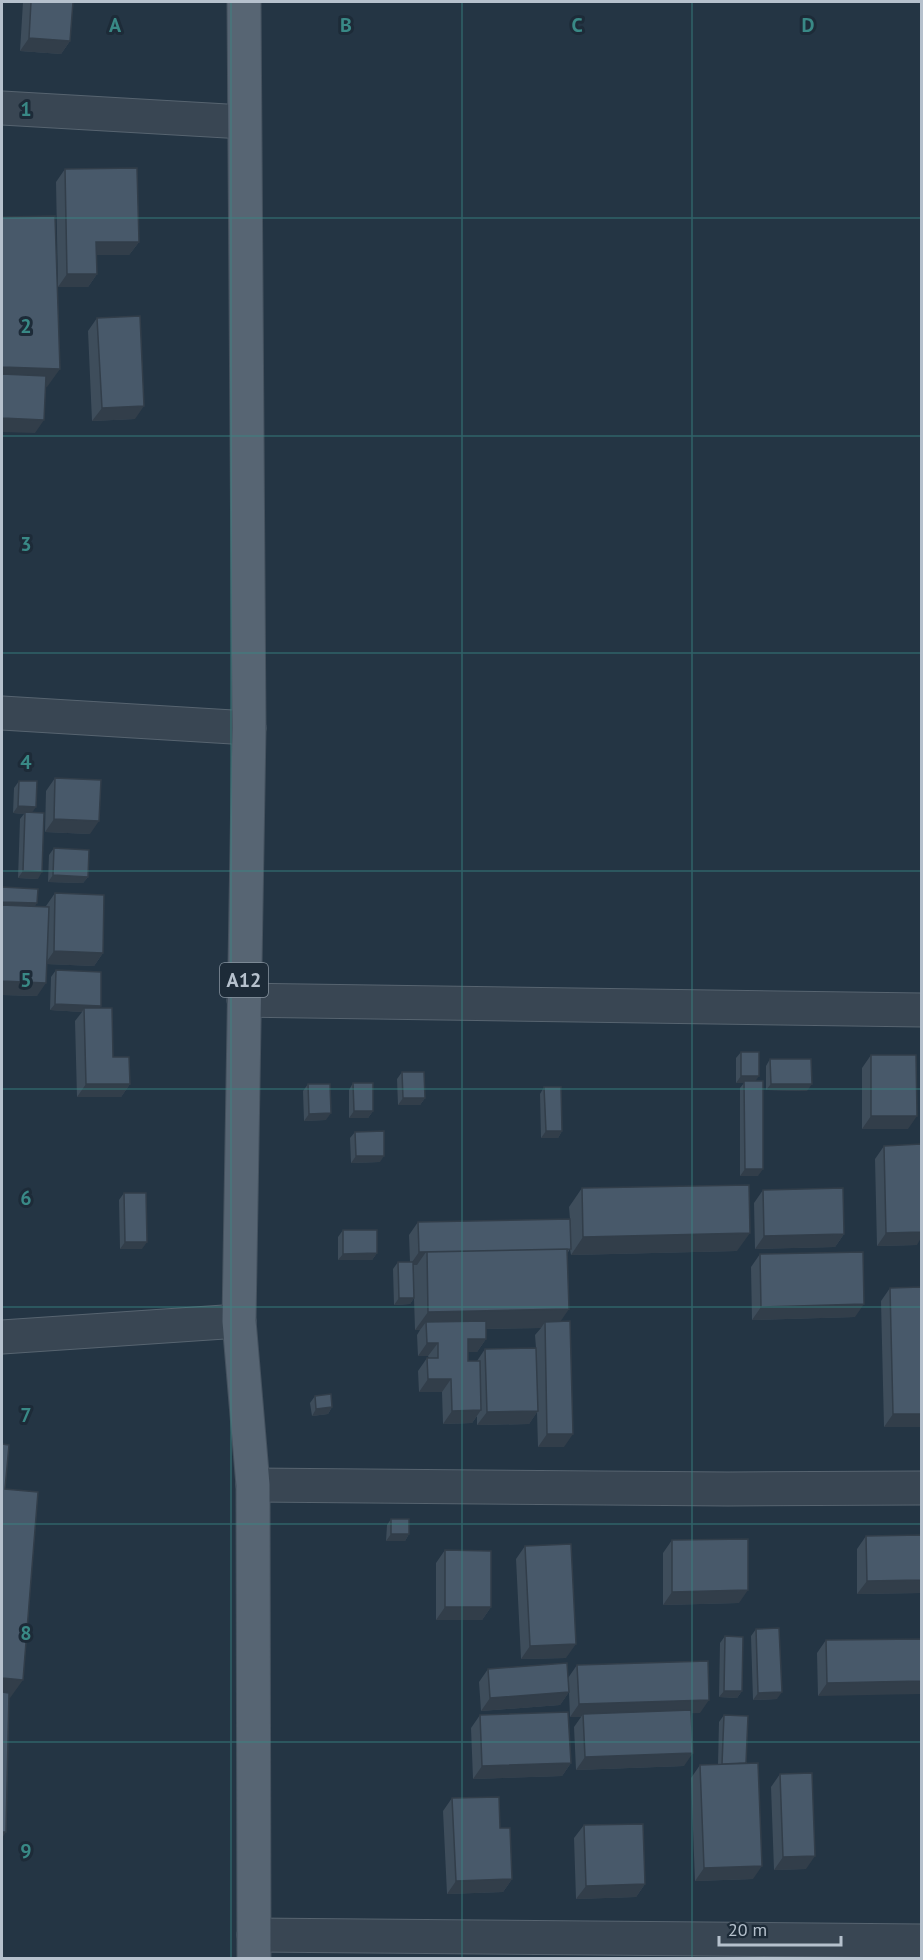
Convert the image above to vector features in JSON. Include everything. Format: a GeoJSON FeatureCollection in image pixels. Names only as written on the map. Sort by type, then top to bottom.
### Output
{"type":"FeatureCollection","features":[{"type":"Feature","properties":{"kind":"main road","name":"A12"},"geometry":{"type":"LineString","coordinates":[[244,2],[249,728],[239,1321],[253,1485],[254,1947]]}},
{"type":"Feature","properties":{"kind":"street"},"geometry":{"type":"LineString","coordinates":[[2,108],[244,122]]}},
{"type":"Feature","properties":{"kind":"street"},"geometry":{"type":"LineString","coordinates":[[2,713],[249,728]]}},
{"type":"Feature","properties":{"kind":"street"},"geometry":{"type":"LineString","coordinates":[[244,1000],[921,1010]]}},
{"type":"Feature","properties":{"kind":"street"},"geometry":{"type":"LineString","coordinates":[[2,1337],[239,1321]]}},
{"type":"Feature","properties":{"kind":"street"},"geometry":{"type":"LineString","coordinates":[[253,1485],[729,1489],[921,1488]]}},
{"type":"Feature","properties":{"kind":"street"},"geometry":{"type":"LineString","coordinates":[[254,1947],[921,1941]]}},
{"type":"Feature","properties":{"kind":"building"},"geometry":{"type":"Polygon","coordinates":[[[31,2],[73,2],[70,41],[29,38],[31,2]]]}},
{"type":"Feature","properties":{"kind":"building"},"geometry":{"type":"Polygon","coordinates":[[[137,168],[139,242],[96,242],[97,274],[67,274],[65,169],[137,168]]]}},
{"type":"Feature","properties":{"kind":"building"},"geometry":{"type":"Polygon","coordinates":[[[55,216],[60,369],[2,367],[2,217],[55,216]]]}},
{"type":"Feature","properties":{"kind":"building"},"geometry":{"type":"Polygon","coordinates":[[[140,316],[144,406],[102,408],[97,318],[140,316]]]}},
{"type":"Feature","properties":{"kind":"building"},"geometry":{"type":"Polygon","coordinates":[[[2,374],[46,376],[44,420],[2,418],[2,374]]]}},
{"type":"Feature","properties":{"kind":"building"},"geometry":{"type":"Polygon","coordinates":[[[55,778],[101,780],[99,821],[54,819],[55,778]]]}},
{"type":"Feature","properties":{"kind":"building"},"geometry":{"type":"Polygon","coordinates":[[[19,781],[37,781],[36,807],[18,806],[19,781]]]}},
{"type":"Feature","properties":{"kind":"building"},"geometry":{"type":"Polygon","coordinates":[[[25,812],[44,813],[42,872],[23,871],[25,812]]]}},
{"type":"Feature","properties":{"kind":"building"},"geometry":{"type":"Polygon","coordinates":[[[54,848],[89,850],[88,877],[53,875],[54,848]]]}},
{"type":"Feature","properties":{"kind":"building"},"geometry":{"type":"Polygon","coordinates":[[[2,887],[38,889],[37,903],[2,902],[2,887]]]}},
{"type":"Feature","properties":{"kind":"building"},"geometry":{"type":"Polygon","coordinates":[[[55,893],[104,895],[103,953],[54,951],[55,893]]]}},
{"type":"Feature","properties":{"kind":"building"},"geometry":{"type":"Polygon","coordinates":[[[2,905],[49,907],[46,983],[2,981],[2,905]]]}},
{"type":"Feature","properties":{"kind":"building"},"geometry":{"type":"Polygon","coordinates":[[[56,970],[101,972],[101,1006],[55,1004],[56,970]]]}},
{"type":"Feature","properties":{"kind":"building"},"geometry":{"type":"Polygon","coordinates":[[[84,1008],[112,1008],[113,1057],[129,1057],[130,1084],[86,1084],[84,1008]]]}},
{"type":"Feature","properties":{"kind":"building"},"geometry":{"type":"Polygon","coordinates":[[[741,1052],[759,1052],[759,1076],[741,1076],[741,1052]]]}},
{"type":"Feature","properties":{"kind":"building"},"geometry":{"type":"Polygon","coordinates":[[[871,1055],[916,1055],[917,1116],[871,1116],[871,1055]]]}},
{"type":"Feature","properties":{"kind":"building"},"geometry":{"type":"Polygon","coordinates":[[[770,1059],[811,1059],[812,1084],[771,1084],[770,1059]]]}},
{"type":"Feature","properties":{"kind":"building"},"geometry":{"type":"Polygon","coordinates":[[[402,1072],[424,1072],[425,1098],[403,1098],[402,1072]]]}},
{"type":"Feature","properties":{"kind":"building"},"geometry":{"type":"Polygon","coordinates":[[[744,1081],[763,1081],[763,1169],[745,1169],[744,1081]]]}},
{"type":"Feature","properties":{"kind":"building"},"geometry":{"type":"Polygon","coordinates":[[[353,1083],[373,1083],[373,1111],[354,1111],[353,1083]]]}},
{"type":"Feature","properties":{"kind":"building"},"geometry":{"type":"Polygon","coordinates":[[[308,1084],[330,1084],[331,1113],[309,1114],[308,1084]]]}},
{"type":"Feature","properties":{"kind":"building"},"geometry":{"type":"Polygon","coordinates":[[[544,1087],[561,1087],[562,1131],[546,1131],[544,1087]]]}},
{"type":"Feature","properties":{"kind":"building"},"geometry":{"type":"Polygon","coordinates":[[[384,1131],[384,1156],[356,1156],[355,1132],[384,1131]]]}},
{"type":"Feature","properties":{"kind":"building"},"geometry":{"type":"Polygon","coordinates":[[[921,1144],[921,1232],[886,1233],[884,1146],[921,1144]]]}},
{"type":"Feature","properties":{"kind":"building"},"geometry":{"type":"Polygon","coordinates":[[[749,1185],[750,1233],[583,1237],[582,1188],[749,1185]]]}},
{"type":"Feature","properties":{"kind":"building"},"geometry":{"type":"Polygon","coordinates":[[[843,1188],[844,1234],[764,1236],[763,1190],[843,1188]]]}},
{"type":"Feature","properties":{"kind":"building"},"geometry":{"type":"Polygon","coordinates":[[[124,1193],[146,1193],[147,1242],[125,1242],[124,1193]]]}},
{"type":"Feature","properties":{"kind":"building"},"geometry":{"type":"Polygon","coordinates":[[[570,1219],[571,1249],[419,1252],[418,1222],[570,1219]]]}},
{"type":"Feature","properties":{"kind":"building"},"geometry":{"type":"Polygon","coordinates":[[[343,1230],[377,1230],[377,1253],[343,1254],[343,1230]]]}},
{"type":"Feature","properties":{"kind":"building"},"geometry":{"type":"Polygon","coordinates":[[[567,1249],[569,1309],[428,1312],[427,1252],[567,1249]]]}},
{"type":"Feature","properties":{"kind":"building"},"geometry":{"type":"Polygon","coordinates":[[[863,1252],[864,1304],[761,1307],[760,1254],[863,1252]]]}},
{"type":"Feature","properties":{"kind":"building"},"geometry":{"type":"Polygon","coordinates":[[[398,1262],[413,1262],[414,1298],[399,1298],[398,1262]]]}},
{"type":"Feature","properties":{"kind":"building"},"geometry":{"type":"Polygon","coordinates":[[[921,1287],[921,1414],[893,1414],[890,1288],[921,1287]]]}},
{"type":"Feature","properties":{"kind":"building"},"geometry":{"type":"Polygon","coordinates":[[[486,1321],[486,1339],[468,1339],[468,1361],[480,1361],[481,1410],[452,1411],[451,1379],[428,1379],[427,1358],[438,1358],[438,1343],[427,1343],[426,1322],[486,1321]]]}},
{"type":"Feature","properties":{"kind":"building"},"geometry":{"type":"Polygon","coordinates":[[[570,1321],[573,1434],[547,1434],[545,1322],[570,1321]]]}},
{"type":"Feature","properties":{"kind":"building"},"geometry":{"type":"Polygon","coordinates":[[[536,1348],[538,1411],[487,1412],[485,1349],[536,1348]]]}},
{"type":"Feature","properties":{"kind":"building"},"geometry":{"type":"Polygon","coordinates":[[[331,1394],[332,1407],[316,1409],[315,1396],[331,1394]]]}},
{"type":"Feature","properties":{"kind":"building"},"geometry":{"type":"Polygon","coordinates":[[[2,1444],[9,1445],[5,1489],[38,1492],[23,1680],[2,1678],[2,1444]]]}},
{"type":"Feature","properties":{"kind":"building"},"geometry":{"type":"Polygon","coordinates":[[[391,1519],[409,1519],[409,1534],[391,1534],[391,1519]]]}},
{"type":"Feature","properties":{"kind":"building"},"geometry":{"type":"Polygon","coordinates":[[[921,1535],[921,1580],[867,1581],[866,1536],[921,1535]]]}},
{"type":"Feature","properties":{"kind":"building"},"geometry":{"type":"Polygon","coordinates":[[[748,1539],[748,1590],[672,1592],[672,1540],[748,1539]]]}},
{"type":"Feature","properties":{"kind":"building"},"geometry":{"type":"Polygon","coordinates":[[[571,1544],[576,1644],[530,1646],[525,1546],[571,1544]]]}},
{"type":"Feature","properties":{"kind":"building"},"geometry":{"type":"Polygon","coordinates":[[[445,1550],[491,1551],[491,1607],[445,1607],[445,1550]]]}},
{"type":"Feature","properties":{"kind":"building"},"geometry":{"type":"Polygon","coordinates":[[[779,1628],[782,1692],[758,1693],[756,1629],[779,1628]]]}},
{"type":"Feature","properties":{"kind":"building"},"geometry":{"type":"Polygon","coordinates":[[[725,1636],[743,1637],[742,1691],[724,1691],[725,1636]]]}},
{"type":"Feature","properties":{"kind":"building"},"geometry":{"type":"Polygon","coordinates":[[[921,1639],[921,1681],[827,1683],[826,1640],[921,1639]]]}},
{"type":"Feature","properties":{"kind":"building"},"geometry":{"type":"Polygon","coordinates":[[[708,1661],[709,1700],[579,1704],[577,1665],[708,1661]]]}},
{"type":"Feature","properties":{"kind":"building"},"geometry":{"type":"Polygon","coordinates":[[[567,1663],[569,1692],[490,1698],[488,1669],[567,1663]]]}},
{"type":"Feature","properties":{"kind":"building"},"geometry":{"type":"Polygon","coordinates":[[[2,1692],[9,1693],[6,1832],[2,1832],[2,1692]]]}},
{"type":"Feature","properties":{"kind":"building"},"geometry":{"type":"Polygon","coordinates":[[[691,1710],[693,1753],[585,1757],[583,1714],[691,1710]]]}},
{"type":"Feature","properties":{"kind":"building"},"geometry":{"type":"Polygon","coordinates":[[[568,1712],[571,1763],[482,1766],[480,1715],[568,1712]]]}},
{"type":"Feature","properties":{"kind":"building"},"geometry":{"type":"Polygon","coordinates":[[[724,1715],[748,1716],[746,1763],[722,1764],[724,1715]]]}},
{"type":"Feature","properties":{"kind":"building"},"geometry":{"type":"Polygon","coordinates":[[[758,1763],[762,1866],[704,1868],[700,1765],[758,1763]]]}},
{"type":"Feature","properties":{"kind":"building"},"geometry":{"type":"Polygon","coordinates":[[[812,1773],[815,1856],[783,1857],[780,1774],[812,1773]]]}},
{"type":"Feature","properties":{"kind":"building"},"geometry":{"type":"Polygon","coordinates":[[[499,1797],[500,1828],[510,1828],[512,1879],[456,1881],[452,1798],[499,1797]]]}},
{"type":"Feature","properties":{"kind":"building"},"geometry":{"type":"Polygon","coordinates":[[[643,1824],[645,1884],[586,1886],[584,1825],[643,1824]]]}}]}
